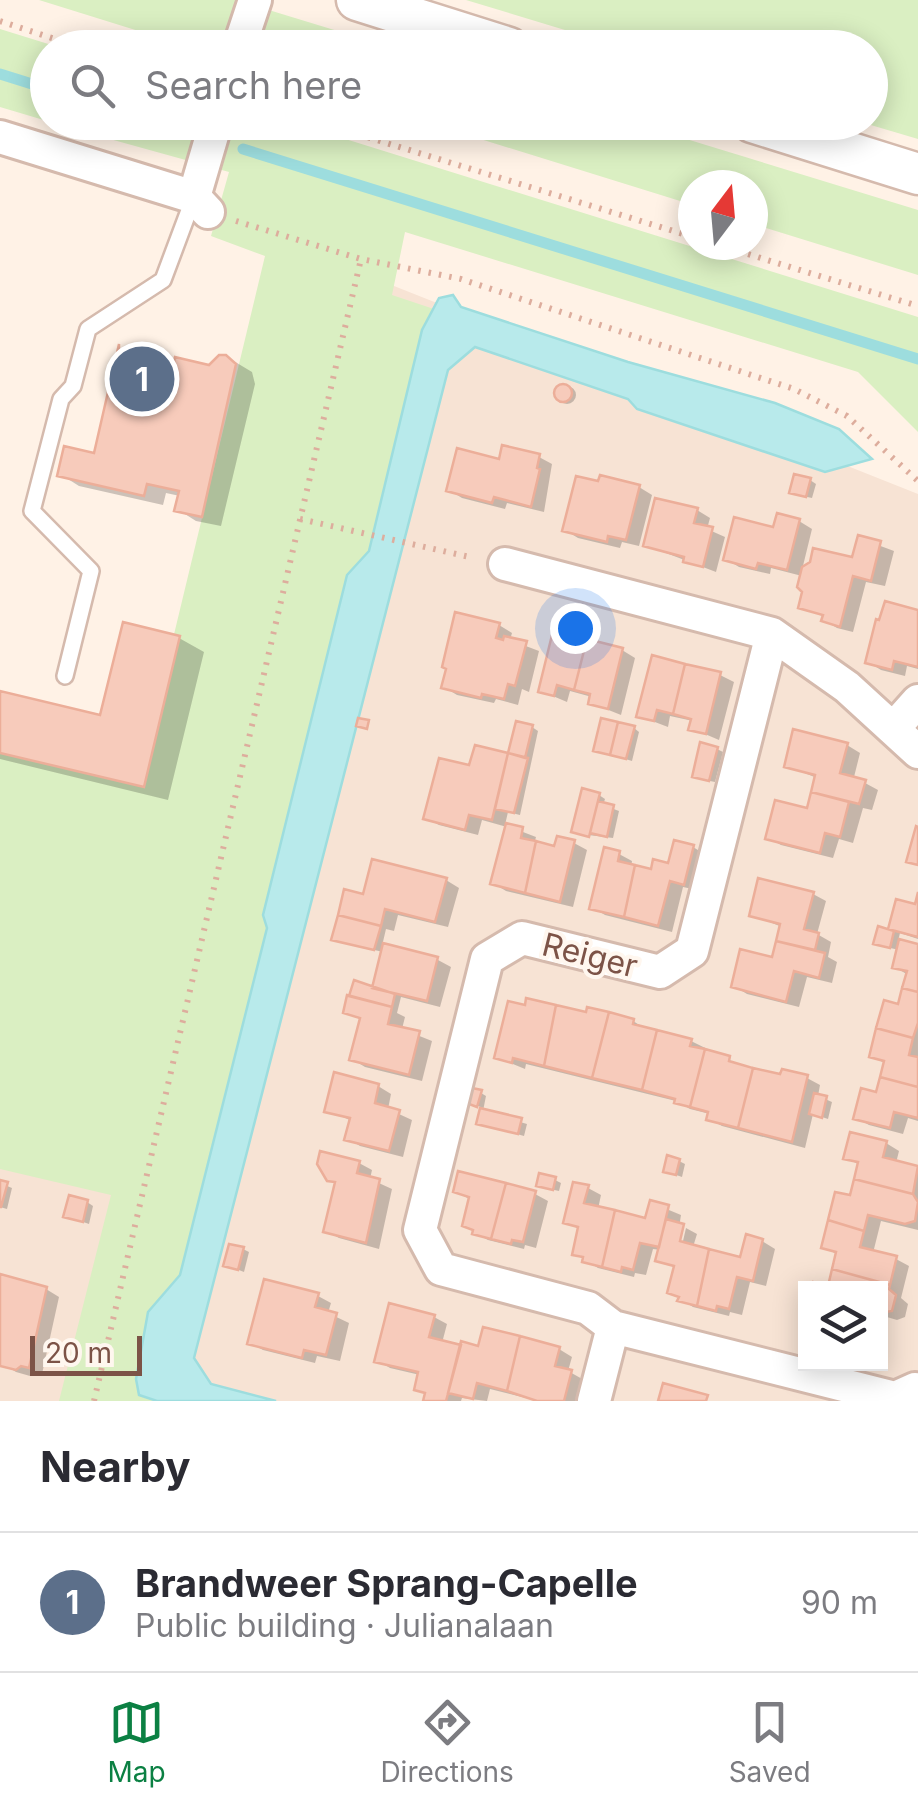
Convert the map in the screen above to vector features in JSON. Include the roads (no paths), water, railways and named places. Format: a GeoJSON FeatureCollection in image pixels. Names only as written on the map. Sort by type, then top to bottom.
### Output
{"type":"FeatureCollection","features":[{"type":"Feature","properties":{"kind":"street"},"geometry":{"type":"LineString","coordinates":[[245,30],[254,0]]}},
{"type":"Feature","properties":{"kind":"street"},"geometry":{"type":"LineString","coordinates":[[356,0],[452,30]]}},
{"type":"Feature","properties":{"kind":"street"},"geometry":{"type":"LineString","coordinates":[[0,137],[201,205],[213,140]]}},
{"type":"Feature","properties":{"kind":"street"},"geometry":{"type":"LineString","coordinates":[[809,140],[918,174]]}},
{"type":"Feature","properties":{"kind":"street"},"geometry":{"type":"LineString","coordinates":[[505,564],[772,634],[847,687],[918,752]]}},
{"type":"Feature","properties":{"kind":"street","name":"Reiger"},"geometry":{"type":"LineString","coordinates":[[772,634],[692,951],[660,972],[522,938],[487,959],[420,1230],[441,1268],[588,1308],[613,1327],[895,1398],[917,1386]]}},
{"type":"Feature","properties":{"kind":"street"},"geometry":{"type":"LineString","coordinates":[[893,729],[918,701]]}},
{"type":"Feature","properties":{"kind":"street"},"geometry":{"type":"LineString","coordinates":[[594,1401],[613,1327]]}},
{"type":"Feature","properties":{"kind":"lane"},"geometry":{"type":"LineString","coordinates":[[64,676],[91,571],[32,511],[61,399],[74,386],[88,328],[163,280],[201,205]]}},
{"type":"Feature","properties":{"kind":"water"},"geometry":{"type":"Polygon","coordinates":[[[453,295],[461,307],[628,362],[775,403],[839,429],[872,459],[825,472],[637,409],[628,399],[475,347],[448,370],[194,1358],[211,1384],[276,1401],[157,1401],[139,1395],[136,1379],[148,1312],[180,1275],[267,928],[263,915],[347,575],[369,551],[422,330],[439,298],[453,295]]]}},
{"type":"Feature","properties":{"kind":"waterway"},"geometry":{"type":"LineString","coordinates":[[0,74],[30,83]]}},
{"type":"Feature","properties":{"kind":"waterway"},"geometry":{"type":"LineString","coordinates":[[243,149],[918,359]]}},
{"type":"Feature","properties":{"kind":"place","name":"Brandweer Sprang-Capelle"},"geometry":{"type":"Point","coordinates":[142,379]}}]}
